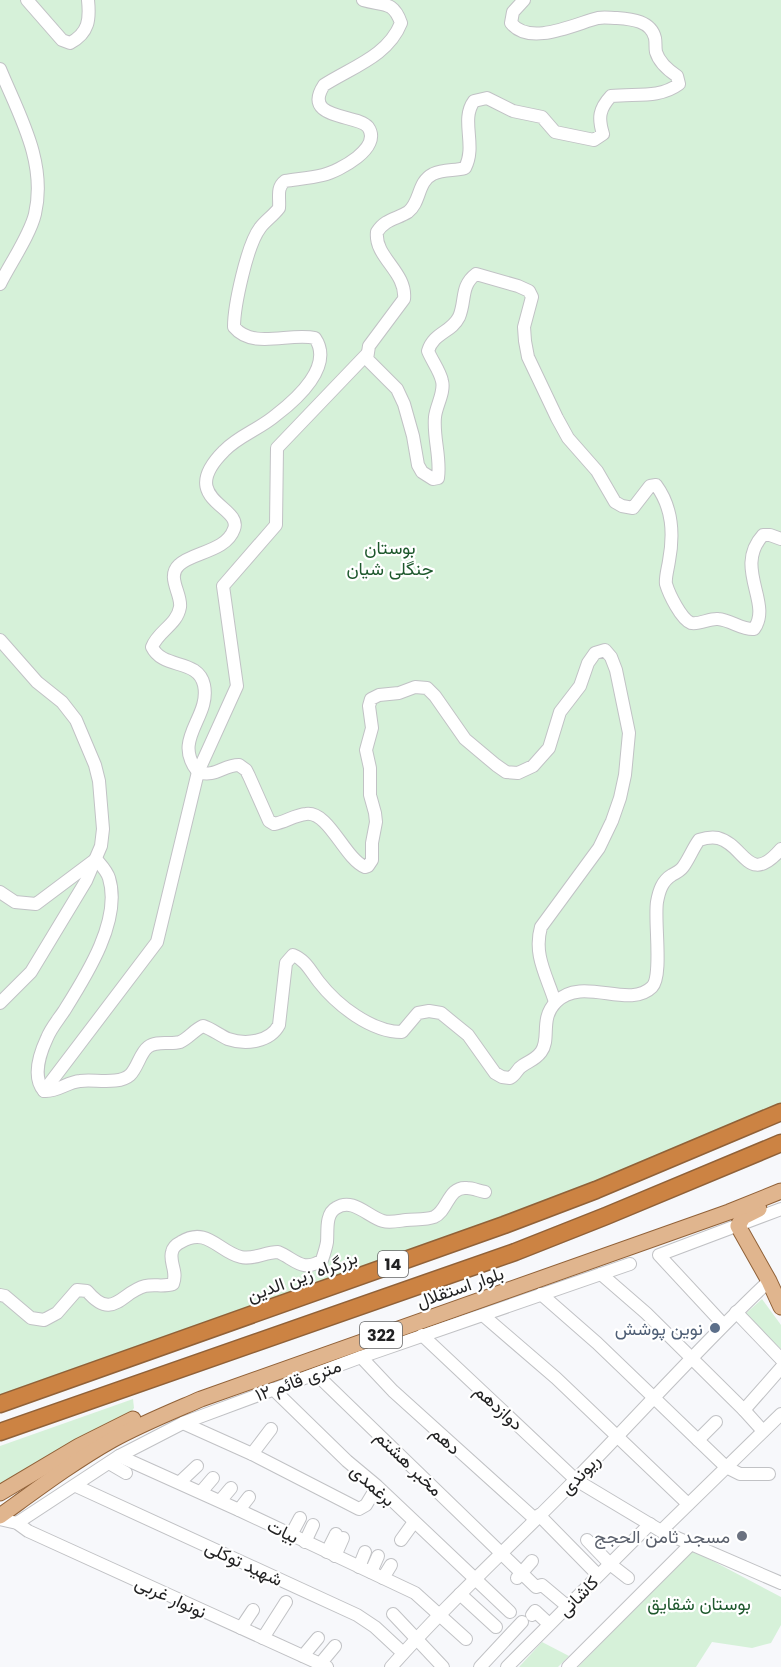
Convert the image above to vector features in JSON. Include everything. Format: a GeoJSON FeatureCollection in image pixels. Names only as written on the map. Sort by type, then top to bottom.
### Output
{"type":"FeatureCollection","features":[{"type":"Feature","properties":{"kind":"highway","name":"بزرگراه زین الدین"},"geometry":{"type":"LineString","coordinates":[[0,1404],[504,1225],[596,1190],[781,1112]]}},
{"type":"Feature","properties":{"kind":"highway","name":"14"},"geometry":{"type":"LineString","coordinates":[[0,1432],[514,1252],[781,1143]]}},
{"type":"Feature","properties":{"kind":"main road","name":"بلوار استقلال"},"geometry":{"type":"LineString","coordinates":[[0,1517],[55,1468],[120,1424],[197,1392],[709,1211],[781,1183]]}},
{"type":"Feature","properties":{"kind":"main road","name":"بلوار استقلال"},"geometry":{"type":"LineString","coordinates":[[0,1493],[150,1420],[201,1399],[729,1212],[781,1191]]}},
{"type":"Feature","properties":{"kind":"main road"},"geometry":{"type":"LineString","coordinates":[[781,1199],[743,1217],[738,1226],[770,1281],[781,1307]]}},
{"type":"Feature","properties":{"kind":"street"},"geometry":{"type":"LineString","coordinates":[[27,0],[62,40],[70,43],[78,39],[88,24],[90,15],[88,0]]}},
{"type":"Feature","properties":{"kind":"street"},"geometry":{"type":"LineString","coordinates":[[363,0],[395,8],[400,22],[397,31],[379,53],[324,85],[319,99],[322,107],[329,114],[363,123],[369,129],[372,137],[369,146],[339,168],[324,174],[285,180],[281,184],[279,208],[260,229],[252,242],[234,310],[234,327],[240,334],[250,338],[273,339],[306,336],[315,338],[320,346],[320,360],[311,381],[293,400],[276,416],[224,450],[214,464],[208,476],[206,488],[213,502],[231,513],[236,524],[234,531],[223,542],[204,554],[180,563],[175,569],[174,579],[181,602],[179,614],[155,639],[152,647],[158,657],[199,673],[203,682],[204,703],[188,740],[189,756],[198,772],[210,775],[239,765],[246,770],[269,821],[274,824],[305,814],[313,814],[323,821],[352,859],[359,865],[368,866],[372,860],[376,822],[370,795],[370,768],[366,750],[372,728],[369,706],[371,699],[415,687],[427,688],[465,739],[506,772],[518,773],[533,766],[549,748],[560,712],[580,686],[588,663],[596,653],[605,650],[611,657],[616,670],[628,733],[625,775],[612,821],[599,848],[541,927],[537,939],[538,955],[555,1002]]}},
{"type":"Feature","properties":{"kind":"street"},"geometry":{"type":"LineString","coordinates":[[524,0],[513,12],[511,23],[514,27],[527,31],[556,32],[599,18],[617,18],[645,24],[652,31],[658,55],[669,70],[677,76],[679,84],[673,89],[658,94],[611,96],[603,104],[599,116],[603,134],[594,140],[555,132],[542,117],[513,111],[487,98],[474,101],[467,116],[471,145],[465,168],[445,170],[431,175],[421,186],[408,212],[388,220],[377,232],[377,244],[397,273],[405,292],[404,299],[369,346],[367,359],[397,389],[404,404],[418,465],[422,472],[433,479],[438,478],[440,460],[434,436],[435,418],[443,388],[442,379],[428,351],[431,342],[455,324],[460,315],[464,291],[476,274],[523,288],[529,291],[532,297],[524,327],[528,357],[568,438],[597,471],[610,495],[622,506],[633,508],[650,486],[656,485],[662,493],[669,512],[672,536],[666,583],[683,617],[696,623],[720,619],[754,629],[760,614],[751,568],[754,546],[763,535],[781,538]]}},
{"type":"Feature","properties":{"kind":"street"},"geometry":{"type":"LineString","coordinates":[[0,69],[24,123],[36,163],[38,180],[34,216],[0,284]]}},
{"type":"Feature","properties":{"kind":"street"},"geometry":{"type":"LineString","coordinates":[[44,1091],[157,942],[198,772],[237,686],[223,586],[276,525],[277,448],[367,354]]}},
{"type":"Feature","properties":{"kind":"street"},"geometry":{"type":"LineString","coordinates":[[0,640],[37,682],[62,702],[76,720],[90,751],[99,781],[103,813],[102,837],[96,859],[86,881],[31,972],[0,1003]]}},
{"type":"Feature","properties":{"kind":"street"},"geometry":{"type":"LineString","coordinates":[[96,859],[109,875],[113,901],[109,919],[90,966],[47,1036],[38,1073],[39,1085],[44,1091],[53,1092],[76,1081],[121,1079],[130,1076],[146,1048],[155,1043],[179,1042],[188,1037],[194,1029],[203,1026],[229,1039],[243,1042],[268,1038],[276,1032],[279,1025],[286,963],[294,955],[302,958],[320,984],[354,1014],[391,1032],[402,1032],[417,1013],[429,1011],[441,1013],[474,1043],[495,1073],[510,1078],[523,1065],[536,1059],[543,1050],[545,1024],[551,1007],[562,996],[590,991],[632,995],[649,990],[654,986],[657,980],[658,952],[655,918],[660,892],[663,883],[684,867],[699,840],[718,838],[730,844],[750,863],[761,864],[770,861],[781,849]]}},
{"type":"Feature","properties":{"kind":"street"},"geometry":{"type":"LineString","coordinates":[[0,892],[15,902],[36,904],[96,859]]}},
{"type":"Feature","properties":{"kind":"street"},"geometry":{"type":"LineString","coordinates":[[0,1295],[5,1296],[31,1318],[44,1320],[57,1313],[77,1290],[87,1291],[94,1299],[105,1304],[118,1303],[140,1288],[173,1284],[176,1276],[171,1253],[175,1246],[194,1236],[207,1239],[234,1255],[244,1258],[278,1252],[294,1262],[311,1266],[322,1260],[331,1212],[337,1207],[345,1205],[358,1207],[378,1219],[394,1222],[434,1217],[442,1211],[458,1189],[465,1187],[485,1192]]}},
{"type":"Feature","properties":{"kind":"street"},"geometry":{"type":"LineString","coordinates":[[723,1324],[659,1255],[781,1209]]}},
{"type":"Feature","properties":{"kind":"street","name":"۱۲ متری قائم"},"geometry":{"type":"LineString","coordinates":[[17,1523],[114,1460],[183,1423],[422,1335],[630,1264]]}},
{"type":"Feature","properties":{"kind":"street"},"geometry":{"type":"LineString","coordinates":[[601,1274],[646,1314],[763,1431]]}},
{"type":"Feature","properties":{"kind":"street","name":"ریوندی"},"geometry":{"type":"LineString","coordinates":[[391,1667],[460,1594],[503,1555],[537,1517],[576,1480],[723,1324],[770,1281]]}},
{"type":"Feature","properties":{"kind":"street"},"geometry":{"type":"LineString","coordinates":[[541,1294],[597,1342],[726,1467],[740,1474],[769,1474]]}},
{"type":"Feature","properties":{"kind":"street"},"geometry":{"type":"LineString","coordinates":[[736,1312],[781,1359]]}},
{"type":"Feature","properties":{"kind":"street"},"geometry":{"type":"LineString","coordinates":[[483,1316],[556,1378],[688,1504]]}},
{"type":"Feature","properties":{"kind":"street","name":"دوازدهم"},"geometry":{"type":"LineString","coordinates":[[422,1335],[576,1480],[655,1527],[781,1584]]}},
{"type":"Feature","properties":{"kind":"street","name":"دهم"},"geometry":{"type":"LineString","coordinates":[[361,1357],[411,1408],[537,1517],[596,1572]]}},
{"type":"Feature","properties":{"kind":"street"},"geometry":{"type":"LineString","coordinates":[[744,1410],[781,1368]]}},
{"type":"Feature","properties":{"kind":"street","name":"مخبر هشتم"},"geometry":{"type":"LineString","coordinates":[[316,1374],[503,1555],[519,1576],[536,1587],[542,1585],[567,1606]]}},
{"type":"Feature","properties":{"kind":"street","name":"برغمدی"},"geometry":{"type":"LineString","coordinates":[[273,1389],[304,1421],[510,1612]]}},
{"type":"Feature","properties":{"kind":"street","name":"کاشانی"},"geometry":{"type":"LineString","coordinates":[[507,1667],[610,1564],[655,1527],[688,1504],[781,1414]]}},
{"type":"Feature","properties":{"kind":"street"},"geometry":{"type":"LineString","coordinates":[[698,1440],[716,1422]]}},
{"type":"Feature","properties":{"kind":"street","name":"برغمدی"},"geometry":{"type":"LineString","coordinates":[[183,1423],[252,1454],[359,1509],[366,1505],[372,1495]]}},
{"type":"Feature","properties":{"kind":"street"},"geometry":{"type":"LineString","coordinates":[[252,1454],[271,1429]]}},
{"type":"Feature","properties":{"kind":"street"},"geometry":{"type":"LineString","coordinates":[[114,1460],[126,1473]]}},
{"type":"Feature","properties":{"kind":"street","name":"بیات"},"geometry":{"type":"LineString","coordinates":[[114,1460],[180,1482],[415,1593],[466,1639]]}},
{"type":"Feature","properties":{"kind":"street"},"geometry":{"type":"LineString","coordinates":[[180,1482],[197,1466]]}},
{"type":"Feature","properties":{"kind":"street"},"geometry":{"type":"LineString","coordinates":[[201,1492],[213,1478]]}},
{"type":"Feature","properties":{"kind":"street","name":"شهید توکلی"},"geometry":{"type":"LineString","coordinates":[[76,1486],[357,1615],[375,1627],[403,1653]]}},
{"type":"Feature","properties":{"kind":"street"},"geometry":{"type":"LineString","coordinates":[[220,1501],[231,1488]]}},
{"type":"Feature","properties":{"kind":"street"},"geometry":{"type":"LineString","coordinates":[[239,1510],[249,1497]]}},
{"type":"Feature","properties":{"kind":"street"},"geometry":{"type":"LineString","coordinates":[[17,1504],[17,1523]]}},
{"type":"Feature","properties":{"kind":"street","name":"نونوار غربی"},"geometry":{"type":"LineString","coordinates":[[0,1517],[17,1523],[28,1532],[323,1666]]}},
{"type":"Feature","properties":{"kind":"street"},"geometry":{"type":"LineString","coordinates":[[291,1535],[300,1518]]}},
{"type":"Feature","properties":{"kind":"street"},"geometry":{"type":"LineString","coordinates":[[401,1540],[414,1522]]}},
{"type":"Feature","properties":{"kind":"street"},"geometry":{"type":"LineString","coordinates":[[305,1542],[313,1525]]}},
{"type":"Feature","properties":{"kind":"street"},"geometry":{"type":"LineString","coordinates":[[331,1554],[340,1536]]}},
{"type":"Feature","properties":{"kind":"street"},"geometry":{"type":"LineString","coordinates":[[587,1540],[610,1564],[628,1578]]}},
{"type":"Feature","properties":{"kind":"street"},"geometry":{"type":"LineString","coordinates":[[568,1667],[692,1544]]}},
{"type":"Feature","properties":{"kind":"street"},"geometry":{"type":"LineString","coordinates":[[359,1566],[365,1552]]}},
{"type":"Feature","properties":{"kind":"street"},"geometry":{"type":"LineString","coordinates":[[371,1572],[378,1556]]}},
{"type":"Feature","properties":{"kind":"street"},"geometry":{"type":"LineString","coordinates":[[519,1576],[532,1561]]}},
{"type":"Feature","properties":{"kind":"street"},"geometry":{"type":"LineString","coordinates":[[388,1580],[395,1567]]}},
{"type":"Feature","properties":{"kind":"street"},"geometry":{"type":"LineString","coordinates":[[460,1594],[496,1627]]}},
{"type":"Feature","properties":{"kind":"street"},"geometry":{"type":"LineString","coordinates":[[263,1638],[286,1602]]}},
{"type":"Feature","properties":{"kind":"street"},"geometry":{"type":"LineString","coordinates":[[240,1628],[253,1610]]}},
{"type":"Feature","properties":{"kind":"street"},"geometry":{"type":"LineString","coordinates":[[480,1667],[534,1611],[549,1624]]}},
{"type":"Feature","properties":{"kind":"street"},"geometry":{"type":"LineString","coordinates":[[393,1614],[443,1667]]}},
{"type":"Feature","properties":{"kind":"street"},"geometry":{"type":"LineString","coordinates":[[303,1656],[318,1638]]}},
{"type":"Feature","properties":{"kind":"street"},"geometry":{"type":"LineString","coordinates":[[323,1666],[335,1646]]}},
{"type":"Feature","properties":{"kind":"green space","name":"بوستان جنگلی شیان"},"geometry":{"type":"Polygon","coordinates":[[[0,0],[781,0],[781,1115],[0,1408],[0,0]]]}},
{"type":"Feature","properties":{"kind":"green space"},"geometry":{"type":"Polygon","coordinates":[[[762,1299],[781,1325],[781,1349],[744,1315],[762,1299]]]}},
{"type":"Feature","properties":{"kind":"green space"},"geometry":{"type":"Polygon","coordinates":[[[133,1399],[134,1408],[128,1416],[0,1487],[0,1446],[133,1399]]]}},
{"type":"Feature","properties":{"kind":"green space","name":"بوستان شقایق"},"geometry":{"type":"Polygon","coordinates":[[[692,1550],[781,1597],[781,1625],[771,1643],[752,1648],[712,1642],[696,1667],[578,1667],[692,1550]]]}},
{"type":"Feature","properties":{"kind":"green space"},"geometry":{"type":"Polygon","coordinates":[[[542,1642],[569,1656],[558,1667],[519,1667],[542,1642]]]}},
{"type":"Feature","properties":{"kind":"place","name":"نوین پوشش"},"geometry":{"type":"Point","coordinates":[715,1328]}},
{"type":"Feature","properties":{"kind":"place","name":"مسجد ثامن الحجج"},"geometry":{"type":"Point","coordinates":[742,1536]}}]}
